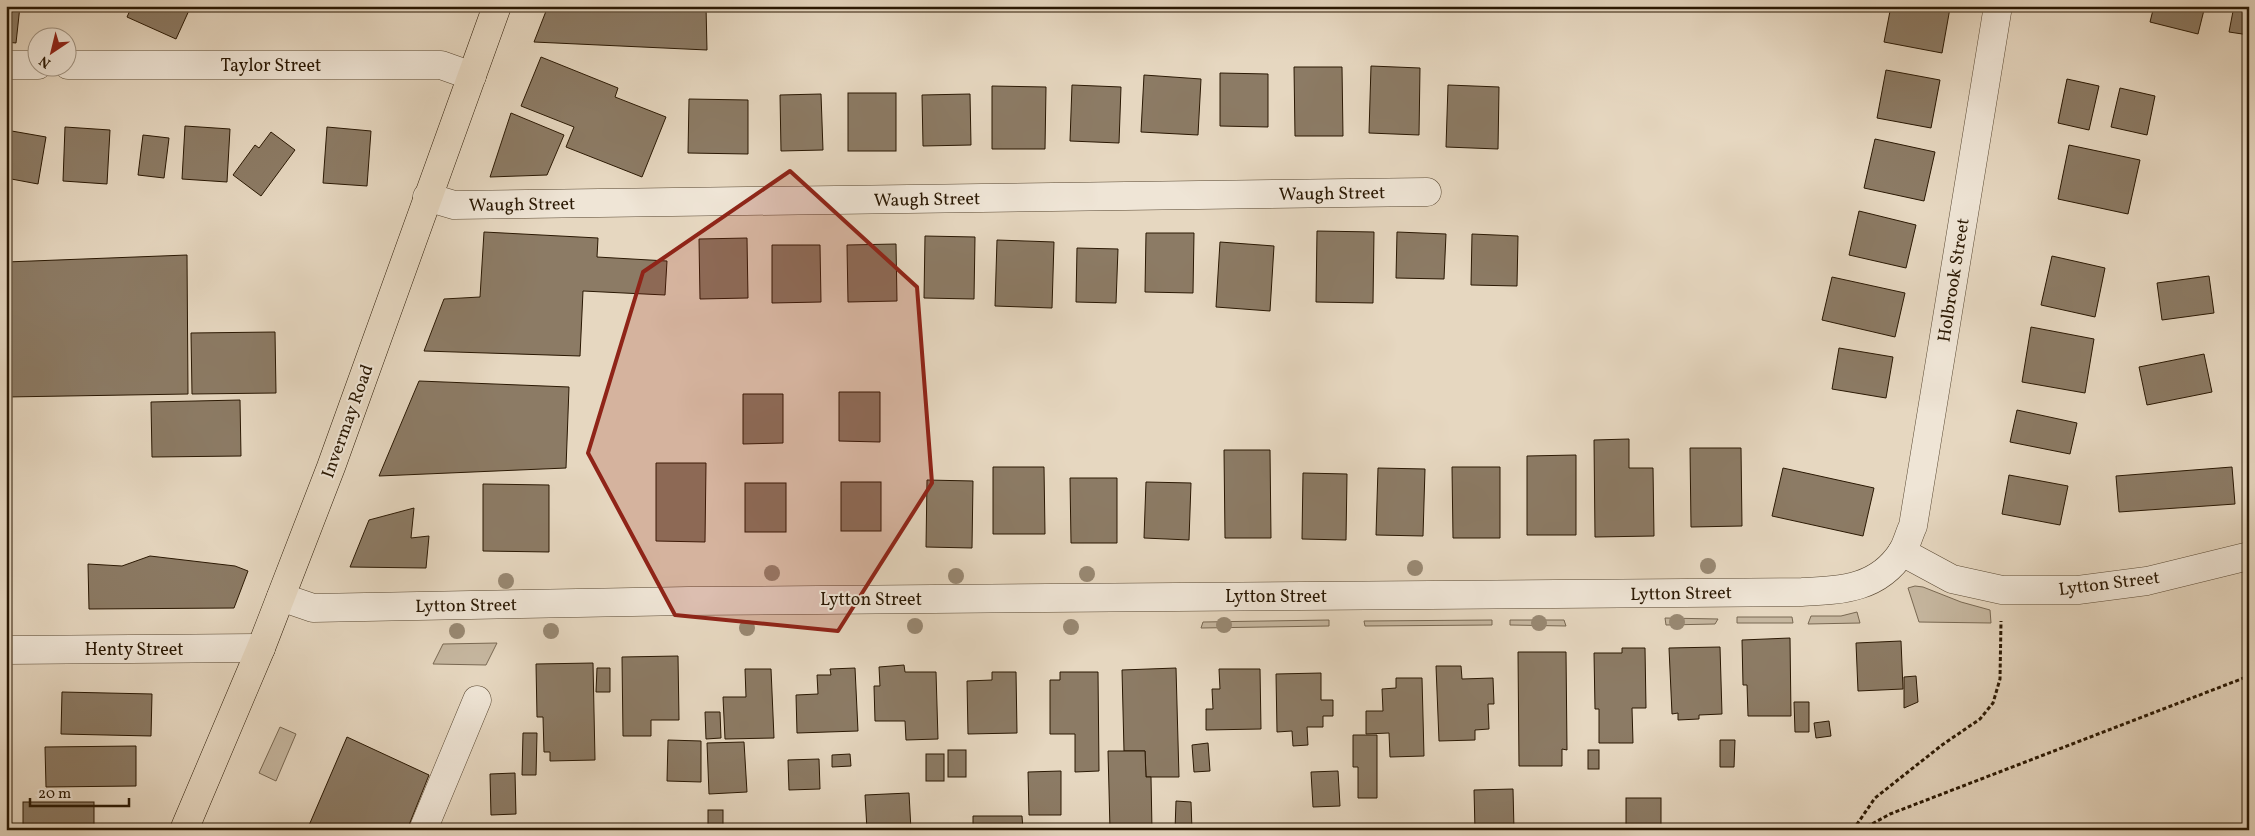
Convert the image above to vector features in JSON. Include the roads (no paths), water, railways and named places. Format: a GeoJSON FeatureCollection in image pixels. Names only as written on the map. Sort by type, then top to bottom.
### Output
{"type":"FeatureCollection","features":[{"type":"Feature","properties":{"kind":"main road","name":"Invermay Road"},"geometry":{"type":"LineString","coordinates":[[184,830],[261,648],[331,467],[497,6]]}},
{"type":"Feature","properties":{"kind":"street","name":"Holbrook Street"},"geometry":{"type":"LineString","coordinates":[[1902,552],[1913,526],[1998,6]]}},
{"type":"Feature","properties":{"kind":"street"},"geometry":{"type":"LineString","coordinates":[[6,65],[28,65]]}},
{"type":"Feature","properties":{"kind":"street","name":"Taylor Street"},"geometry":{"type":"LineString","coordinates":[[78,65],[441,65],[472,76]]}},
{"type":"Feature","properties":{"kind":"street","name":"Waugh Street"},"geometry":{"type":"LineString","coordinates":[[427,197],[454,205],[1427,192]]}},
{"type":"Feature","properties":{"kind":"street","name":"Lytton Street"},"geometry":{"type":"LineString","coordinates":[[281,597],[313,608],[688,600],[1802,592],[1840,590],[1875,580],[1902,552],[1952,579],[2002,590],[2078,590],[2137,582],[2249,556]]}},
{"type":"Feature","properties":{"kind":"street","name":"Henty Street"},"geometry":{"type":"LineString","coordinates":[[6,650],[261,648]]}},
{"type":"Feature","properties":{"kind":"street"},"geometry":{"type":"LineString","coordinates":[[423,830],[477,700]]}}]}
